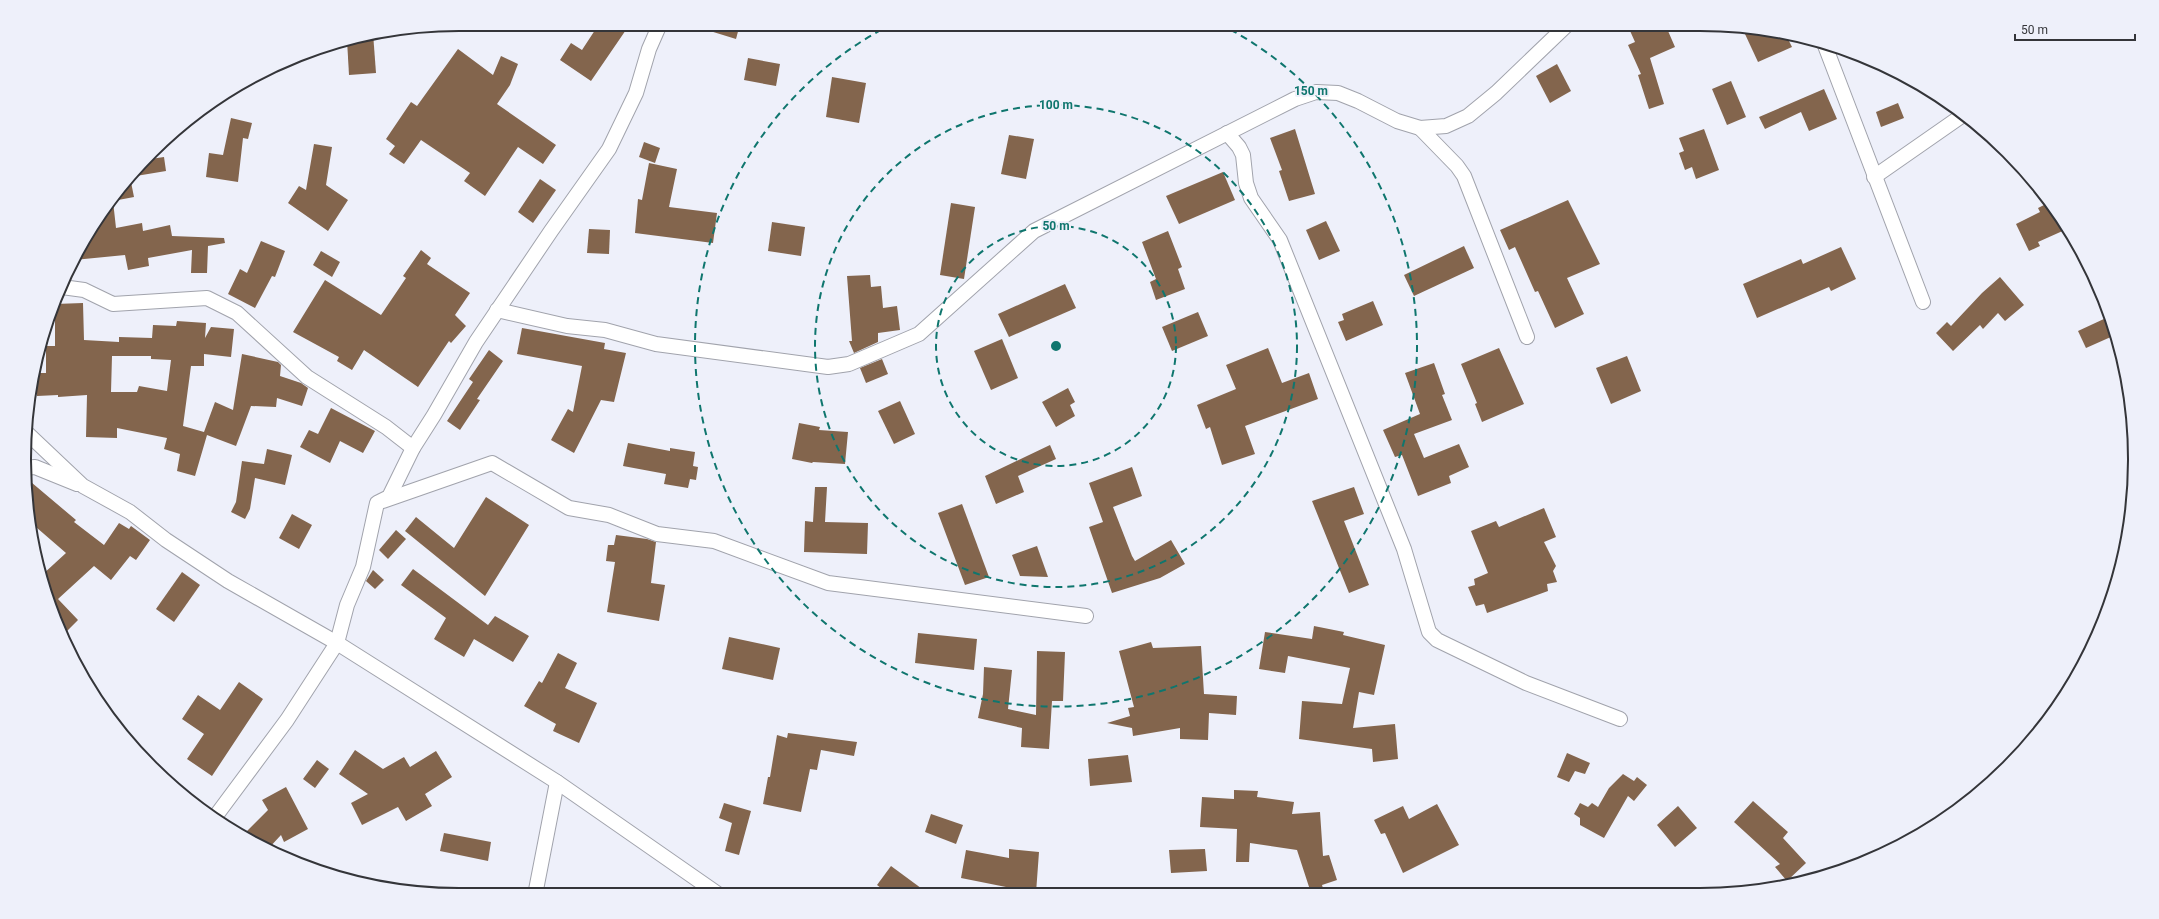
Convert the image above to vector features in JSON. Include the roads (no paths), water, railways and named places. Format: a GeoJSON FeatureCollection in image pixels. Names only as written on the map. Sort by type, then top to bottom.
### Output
{"type":"FeatureCollection","features":[{"type":"Feature","properties":{"kind":"street"},"geometry":{"type":"LineString","coordinates":[[377,503],[389,497],[413,448],[476,342],[609,149],[636,94],[649,50],[657,31]]}},
{"type":"Feature","properties":{"kind":"street"},"geometry":{"type":"LineString","coordinates":[[497,310],[568,326],[609,331],[656,344],[828,367],[849,364],[919,334],[1034,231],[1295,99],[1316,92],[1338,93],[1397,121],[1420,128],[1446,126],[1468,116],[1496,93],[1561,31]]}},
{"type":"Feature","properties":{"kind":"street"},"geometry":{"type":"LineString","coordinates":[[1827,51],[1923,302]]}},
{"type":"Feature","properties":{"kind":"street"},"geometry":{"type":"LineString","coordinates":[[1874,177],[1958,118]]}},
{"type":"Feature","properties":{"kind":"street"},"geometry":{"type":"LineString","coordinates":[[1420,128],[1457,166],[1464,176],[1527,337]]}},
{"type":"Feature","properties":{"kind":"street"},"geometry":{"type":"LineString","coordinates":[[1227,133],[1243,155],[1246,183],[1251,198],[1283,248],[1404,549],[1429,632],[1437,640],[1526,684],[1620,719]]}},
{"type":"Feature","properties":{"kind":"street"},"geometry":{"type":"LineString","coordinates":[[67,288],[84,290],[112,304],[207,298],[237,313],[306,377],[386,427],[413,448]]}},
{"type":"Feature","properties":{"kind":"street"},"geometry":{"type":"LineString","coordinates":[[32,438],[83,486]]}},
{"type":"Feature","properties":{"kind":"street"},"geometry":{"type":"LineString","coordinates":[[377,503],[492,463],[569,508],[609,515],[657,534],[714,541],[828,583],[1086,616]]}},
{"type":"Feature","properties":{"kind":"street"},"geometry":{"type":"LineString","coordinates":[[31,467],[35,467],[83,486],[130,512],[166,540],[228,581],[337,643],[557,782],[709,888]]}},
{"type":"Feature","properties":{"kind":"street"},"geometry":{"type":"LineString","coordinates":[[218,813],[287,720],[337,643],[347,605],[363,567],[377,503]]}},
{"type":"Feature","properties":{"kind":"street"},"geometry":{"type":"LineString","coordinates":[[536,888],[557,782]]}}]}
